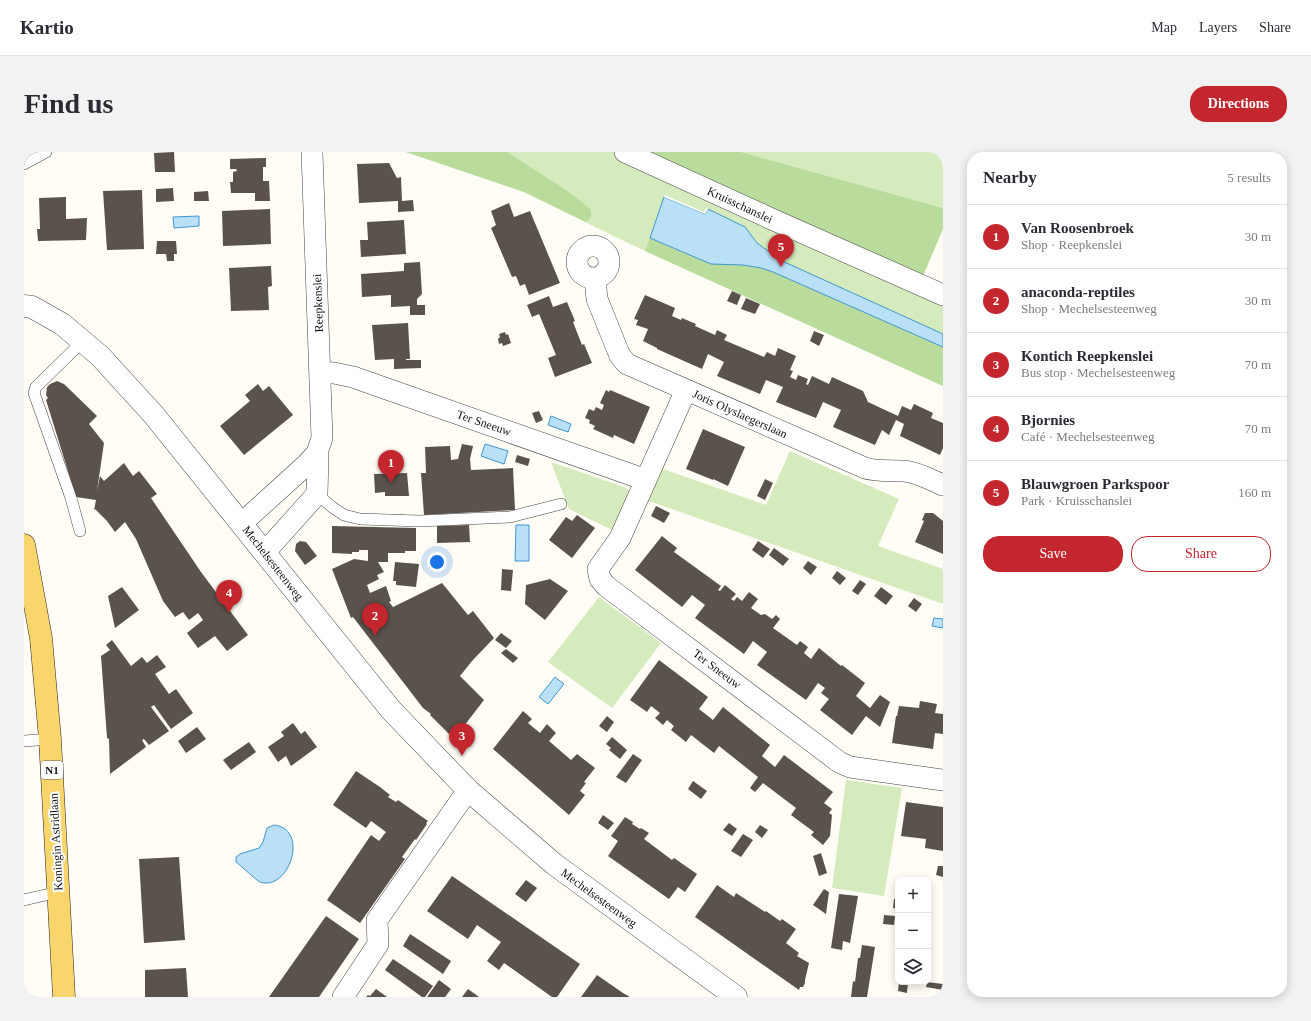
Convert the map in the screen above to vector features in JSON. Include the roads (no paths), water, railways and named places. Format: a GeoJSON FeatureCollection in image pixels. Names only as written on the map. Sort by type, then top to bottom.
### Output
{"type":"FeatureCollection","features":[{"type":"Feature","properties":{"kind":"main road","name":"Koningin Astridlaan"},"geometry":{"type":"LineString","coordinates":[[24,545],[42,638],[50,739],[64,997]]}},
{"type":"Feature","properties":{"kind":"street","name":"Reepkenslei"},"geometry":{"type":"LineString","coordinates":[[242,523],[306,466],[317,453],[322,438],[321,372],[312,152]]}},
{"type":"Feature","properties":{"kind":"street","name":"Kruisschanslei"},"geometry":{"type":"LineString","coordinates":[[625,152],[943,295]]}},
{"type":"Feature","properties":{"kind":"street","name":"Joris Olyslaegerslaan"},"geometry":{"type":"LineString","coordinates":[[595,278],[596,299],[622,359],[627,364],[865,468],[880,471],[912,472],[943,485]]}},
{"type":"Feature","properties":{"kind":"street","name":"Mechelsesteenweg"},"geometry":{"type":"LineString","coordinates":[[24,306],[32,308],[62,324],[100,356],[153,414],[391,710],[468,790],[554,864],[736,997]]}},
{"type":"Feature","properties":{"kind":"street","name":"Mechelsesteenweg"},"geometry":{"type":"LineString","coordinates":[[24,322],[39,324],[80,339]]}},
{"type":"Feature","properties":{"kind":"street","name":"Ter Sneeuw"},"geometry":{"type":"LineString","coordinates":[[321,372],[353,377],[646,480]]}},
{"type":"Feature","properties":{"kind":"street","name":"Ter Sneeuw"},"geometry":{"type":"LineString","coordinates":[[686,390],[620,538],[598,569],[600,579],[839,762],[850,766],[943,780]]}},
{"type":"Feature","properties":{"kind":"street","name":"Reepkenslei"},"geometry":{"type":"LineString","coordinates":[[317,453],[317,494]]}},
{"type":"Feature","properties":{"kind":"street"},"geometry":{"type":"LineString","coordinates":[[265,552],[317,494]]}},
{"type":"Feature","properties":{"kind":"street"},"geometry":{"type":"LineString","coordinates":[[343,997],[378,944],[377,920],[468,790]]}},
{"type":"Feature","properties":{"kind":"lane"},"geometry":{"type":"LineString","coordinates":[[24,164],[46,152]]}},
{"type":"Feature","properties":{"kind":"lane"},"geometry":{"type":"LineString","coordinates":[[80,339],[36,387],[34,393],[71,498],[80,532]]}},
{"type":"Feature","properties":{"kind":"lane"},"geometry":{"type":"LineString","coordinates":[[317,494],[344,515],[360,519],[419,521],[510,517],[561,504]]}},
{"type":"Feature","properties":{"kind":"lane"},"geometry":{"type":"LineString","coordinates":[[24,741],[50,739]]}},
{"type":"Feature","properties":{"kind":"lane"},"geometry":{"type":"LineString","coordinates":[[24,900],[59,892]]}},
{"type":"Feature","properties":{"kind":"water"},"geometry":{"type":"Polygon","coordinates":[[[664,197],[705,214],[708,209],[745,227],[757,243],[780,260],[943,334],[943,347],[773,272],[743,265],[711,264],[650,238],[664,197]]]}},
{"type":"Feature","properties":{"kind":"water"},"geometry":{"type":"Polygon","coordinates":[[[199,216],[199,226],[174,228],[173,217],[199,216]]]}},
{"type":"Feature","properties":{"kind":"water"},"geometry":{"type":"Polygon","coordinates":[[[551,416],[571,424],[568,432],[548,425],[551,416]]]}},
{"type":"Feature","properties":{"kind":"water"},"geometry":{"type":"Polygon","coordinates":[[[485,444],[508,451],[504,464],[481,456],[485,444]]]}},
{"type":"Feature","properties":{"kind":"water"},"geometry":{"type":"Polygon","coordinates":[[[516,525],[529,525],[529,561],[515,561],[516,525]]]}},
{"type":"Feature","properties":{"kind":"water"},"geometry":{"type":"Polygon","coordinates":[[[934,618],[943,619],[943,628],[932,626],[934,618]]]}},
{"type":"Feature","properties":{"kind":"water"},"geometry":{"type":"Polygon","coordinates":[[[555,677],[564,684],[548,704],[539,697],[555,677]]]}},
{"type":"Feature","properties":{"kind":"water"},"geometry":{"type":"Polygon","coordinates":[[[274,825],[285,829],[291,837],[293,847],[291,859],[287,869],[279,878],[270,883],[260,882],[236,862],[236,857],[240,854],[259,848],[263,842],[267,828],[274,825]]]}},
{"type":"Feature","properties":{"kind":"place","name":"Blauwgroen Parkspoor"},"geometry":{"type":"Point","coordinates":[781,267]}},
{"type":"Feature","properties":{"kind":"place","name":"Van Roosenbroek"},"geometry":{"type":"Point","coordinates":[391,483]}},
{"type":"Feature","properties":{"kind":"place","name":"Bjornies"},"geometry":{"type":"Point","coordinates":[229,613]}},
{"type":"Feature","properties":{"kind":"place","name":"anaconda-reptiles"},"geometry":{"type":"Point","coordinates":[375,636]}},
{"type":"Feature","properties":{"kind":"place","name":"Kontich Reepkenslei"},"geometry":{"type":"Point","coordinates":[462,756]}}]}
